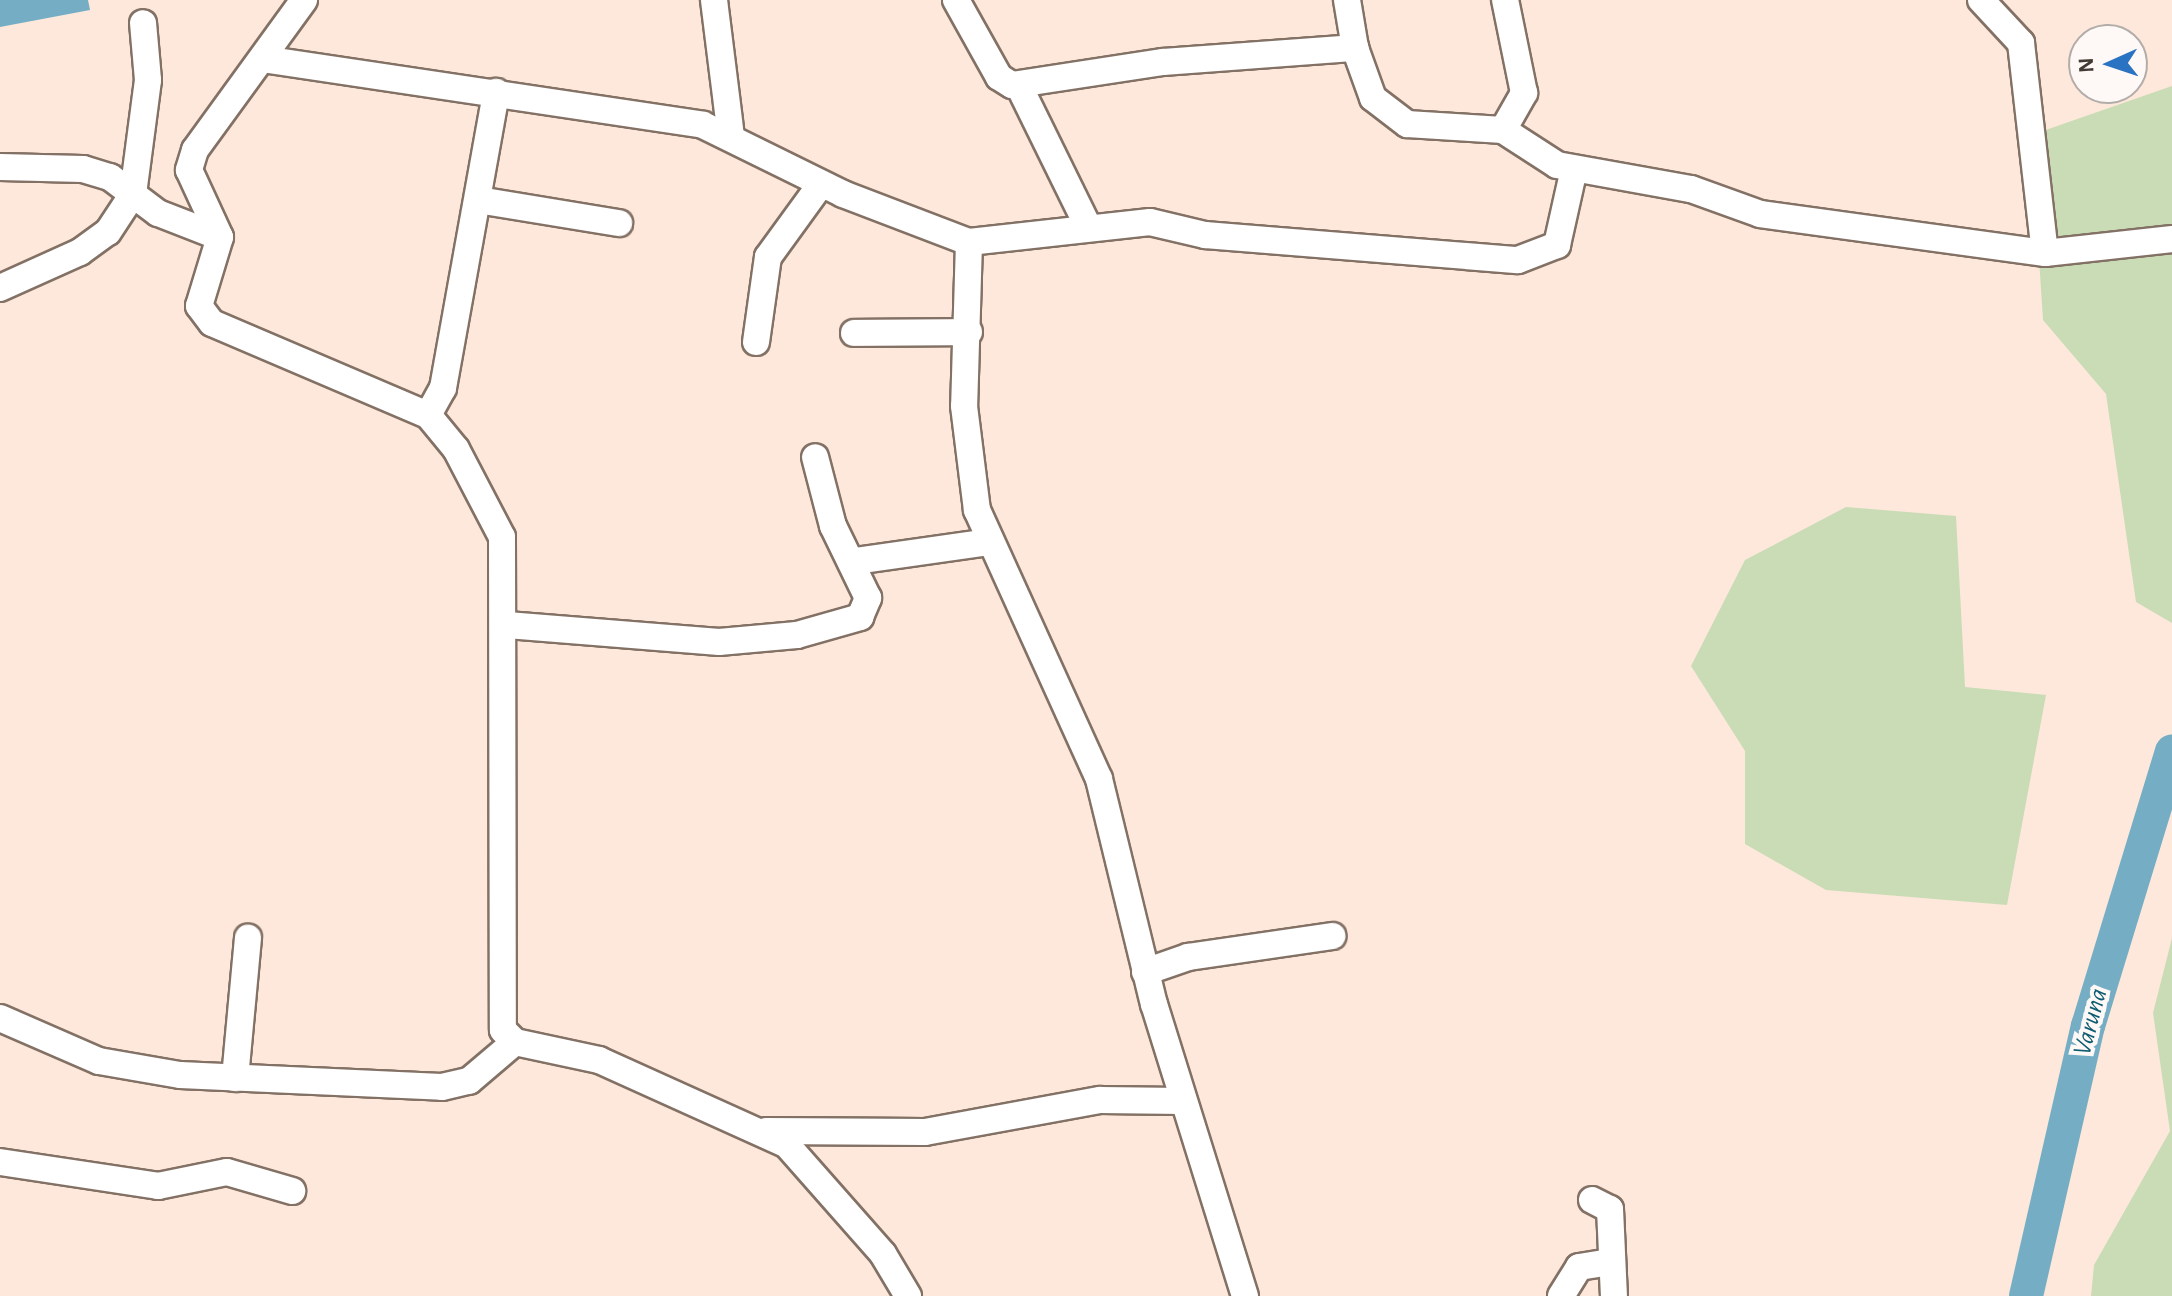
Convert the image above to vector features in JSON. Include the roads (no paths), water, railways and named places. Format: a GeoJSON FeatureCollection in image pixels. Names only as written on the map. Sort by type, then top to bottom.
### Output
{"type":"FeatureCollection","features":[{"type":"Feature","properties":{"kind":"street"},"geometry":{"type":"LineString","coordinates":[[304,0],[195,150],[189,170],[220,237],[199,297],[205,318],[428,415],[456,449],[502,537],[507,625],[500,1012],[515,1042]]}},
{"type":"Feature","properties":{"kind":"street"},"geometry":{"type":"LineString","coordinates":[[714,0],[731,137]]}},
{"type":"Feature","properties":{"kind":"street"},"geometry":{"type":"LineString","coordinates":[[956,0],[999,77],[1019,86],[1163,62],[1355,48]]}},
{"type":"Feature","properties":{"kind":"street"},"geometry":{"type":"LineString","coordinates":[[1347,0],[1355,48],[1373,98],[1387,113],[1430,129],[1503,130],[1574,169],[1691,189],[1818,226],[2045,253],[2172,239]]}},
{"type":"Feature","properties":{"kind":"street"},"geometry":{"type":"LineString","coordinates":[[1503,130],[1524,93],[1505,0]]}},
{"type":"Feature","properties":{"kind":"street"},"geometry":{"type":"LineString","coordinates":[[1981,0],[2021,43],[2045,253]]}},
{"type":"Feature","properties":{"kind":"street"},"geometry":{"type":"LineString","coordinates":[[0,288],[80,252],[108,232],[133,194],[148,80],[143,23]]}},
{"type":"Feature","properties":{"kind":"street"},"geometry":{"type":"LineString","coordinates":[[263,59],[677,118],[731,137],[821,184],[969,242],[1088,226],[1150,222],[1205,235],[1518,260],[1557,245],[1574,169]]}},
{"type":"Feature","properties":{"kind":"street"},"geometry":{"type":"LineString","coordinates":[[1019,86],[1088,226]]}},
{"type":"Feature","properties":{"kind":"street"},"geometry":{"type":"LineString","coordinates":[[428,415],[443,388],[496,92]]}},
{"type":"Feature","properties":{"kind":"street"},"geometry":{"type":"LineString","coordinates":[[0,167],[83,169],[133,194],[189,228],[220,237]]}},
{"type":"Feature","properties":{"kind":"street"},"geometry":{"type":"LineString","coordinates":[[756,342],[768,257],[821,184]]}},
{"type":"Feature","properties":{"kind":"street"},"geometry":{"type":"LineString","coordinates":[[478,200],[619,223]]}},
{"type":"Feature","properties":{"kind":"street"},"geometry":{"type":"LineString","coordinates":[[969,242],[969,468],[988,542],[1072,707],[1099,779],[1145,972],[1245,1296]]}},
{"type":"Feature","properties":{"kind":"street"},"geometry":{"type":"LineString","coordinates":[[854,333],[969,332]]}},
{"type":"Feature","properties":{"kind":"street"},"geometry":{"type":"LineString","coordinates":[[507,625],[719,642],[797,635],[860,617],[868,598],[855,561],[833,526],[815,457]]}},
{"type":"Feature","properties":{"kind":"street"},"geometry":{"type":"LineString","coordinates":[[855,561],[988,542]]}},
{"type":"Feature","properties":{"kind":"street"},"geometry":{"type":"LineString","coordinates":[[1145,972],[1188,957],[1332,936]]}},
{"type":"Feature","properties":{"kind":"street"},"geometry":{"type":"LineString","coordinates":[[235,1078],[248,938]]}},
{"type":"Feature","properties":{"kind":"street"},"geometry":{"type":"LineString","coordinates":[[0,1018],[99,1061],[235,1078],[457,1085],[515,1042],[599,1060],[762,1131],[806,1161],[883,1254],[908,1296]]}},
{"type":"Feature","properties":{"kind":"street"},"geometry":{"type":"LineString","coordinates":[[762,1131],[925,1132],[1100,1100],[1183,1101]]}},
{"type":"Feature","properties":{"kind":"street"},"geometry":{"type":"LineString","coordinates":[[0,1162],[158,1186],[227,1172],[292,1191]]}},
{"type":"Feature","properties":{"kind":"street"},"geometry":{"type":"LineString","coordinates":[[1592,1200],[1610,1209],[1610,1262],[1614,1296]]}},
{"type":"Feature","properties":{"kind":"street"},"geometry":{"type":"LineString","coordinates":[[1561,1296],[1579,1267],[1610,1262]]}},
{"type":"Feature","properties":{"kind":"water"},"geometry":{"type":"Polygon","coordinates":[[[0,0],[88,0],[90,10],[0,27],[0,0]]]}},
{"type":"Feature","properties":{"kind":"waterway","name":"Varuna"},"geometry":{"type":"LineString","coordinates":[[2026,1296],[2088,1026],[2172,752]]}}]}
